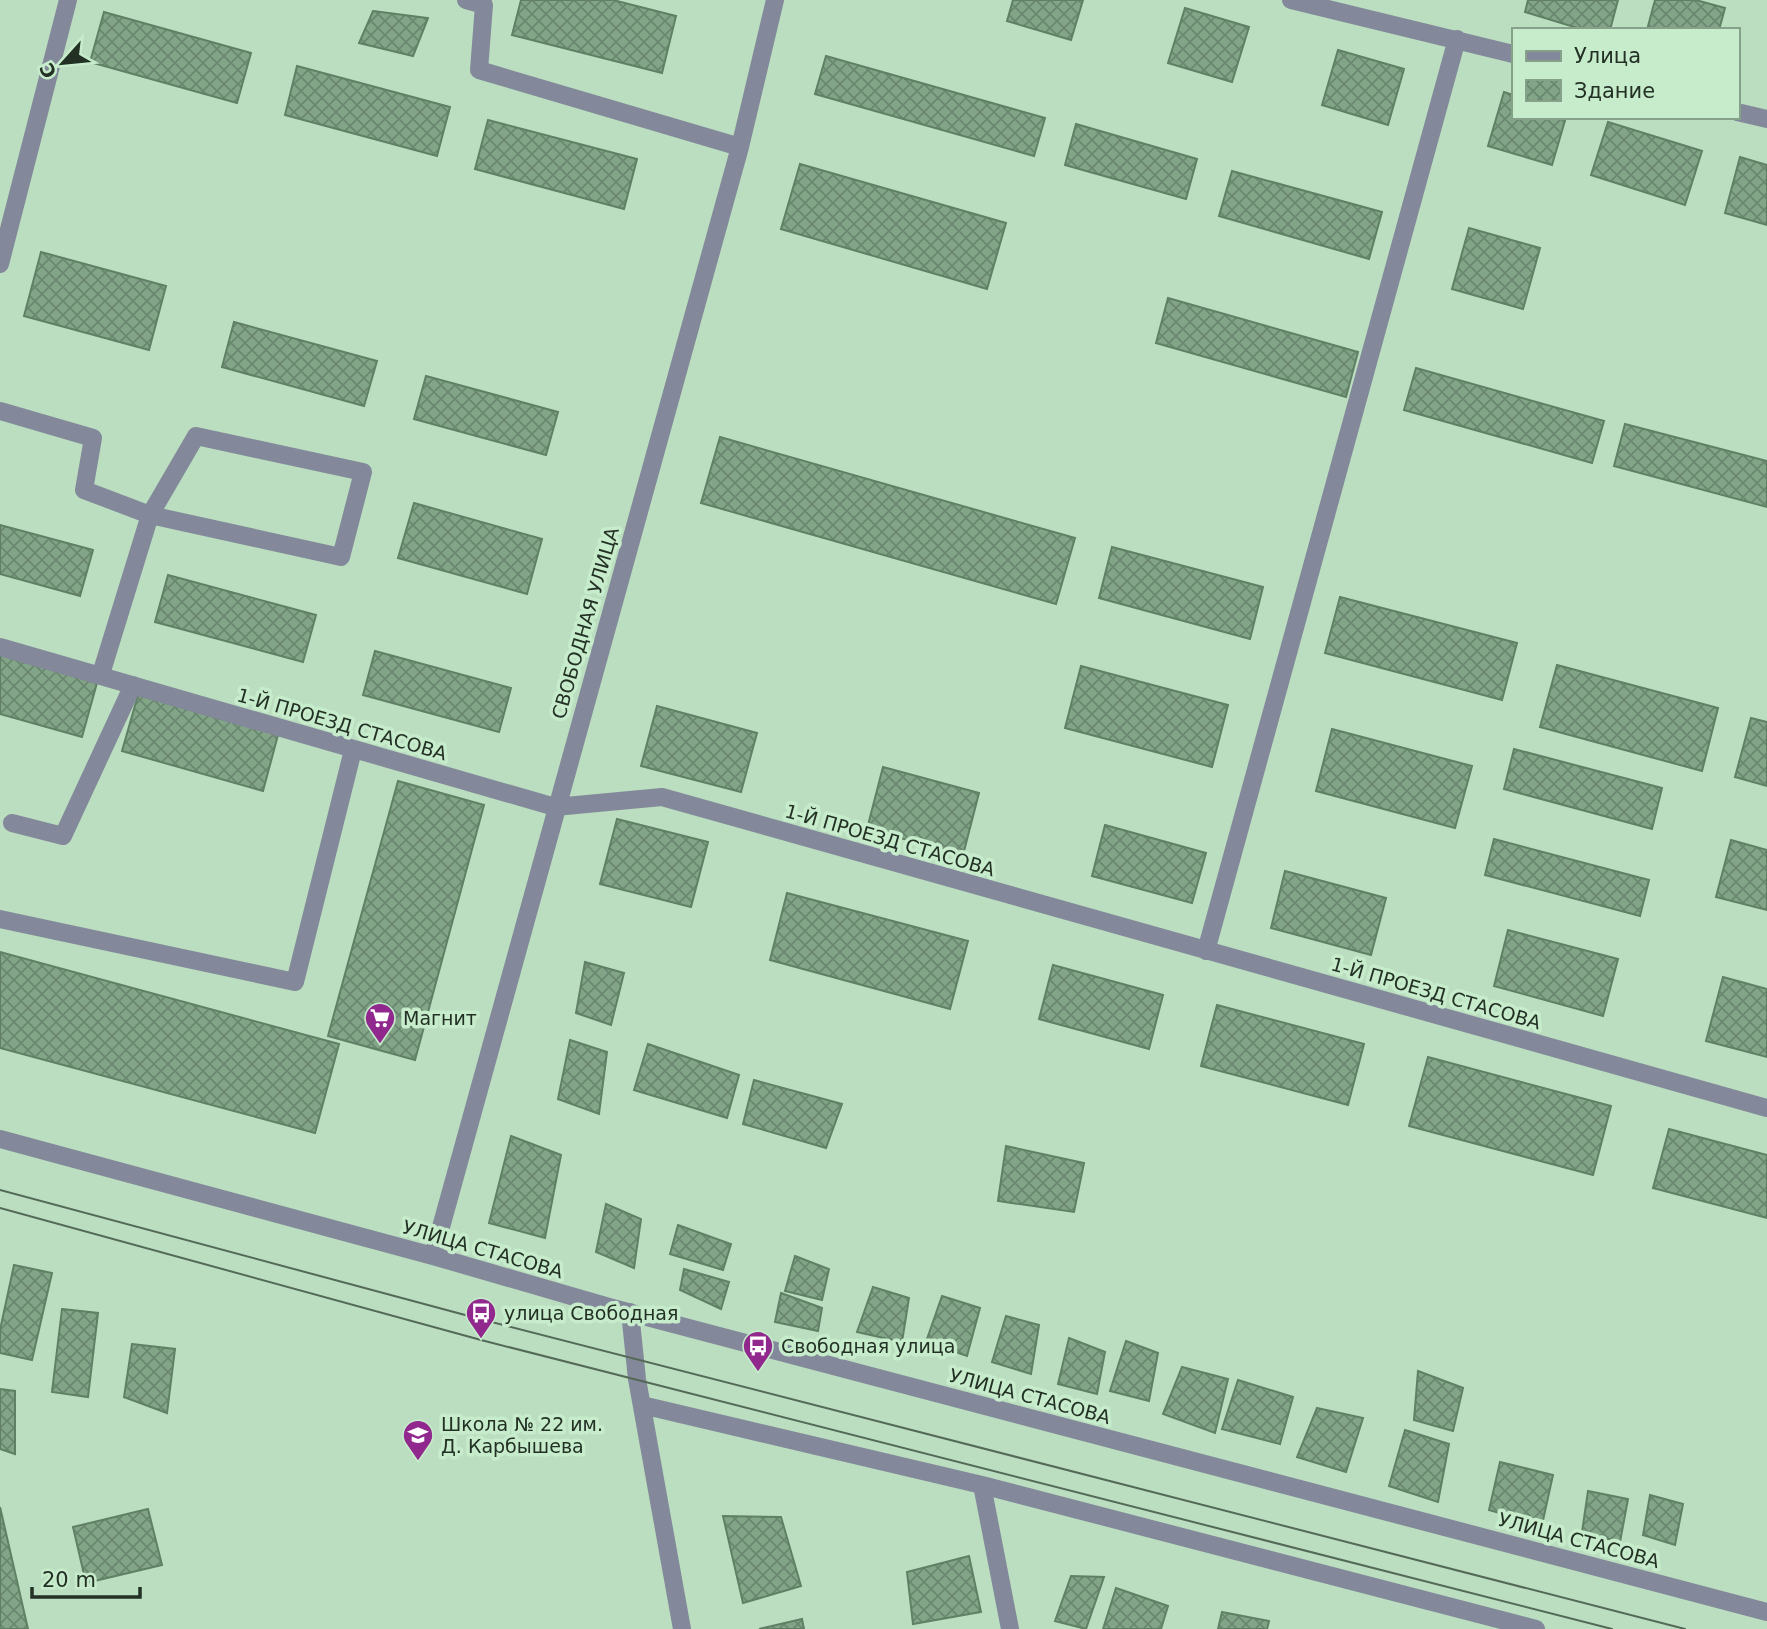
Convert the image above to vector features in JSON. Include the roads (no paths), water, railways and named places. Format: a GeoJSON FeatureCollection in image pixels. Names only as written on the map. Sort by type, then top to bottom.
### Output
{"type":"FeatureCollection","features":[{"type":"Feature","properties":{"kind":"street"},"geometry":{"type":"LineString","coordinates":[[0,264],[68,0]]}},
{"type":"Feature","properties":{"kind":"street"},"geometry":{"type":"LineString","coordinates":[[466,0],[484,5],[479,70],[740,147]]}},
{"type":"Feature","properties":{"kind":"street","name":"СВОБОДНАЯ УЛИЦА"},"geometry":{"type":"LineString","coordinates":[[433,1256],[555,807],[740,147],[775,0]]}},
{"type":"Feature","properties":{"kind":"street"},"geometry":{"type":"LineString","coordinates":[[1291,0],[1512,54]]}},
{"type":"Feature","properties":{"kind":"street"},"geometry":{"type":"LineString","coordinates":[[1206,951],[1457,39]]}},
{"type":"Feature","properties":{"kind":"street"},"geometry":{"type":"LineString","coordinates":[[1739,113],[1767,120]]}},
{"type":"Feature","properties":{"kind":"street"},"geometry":{"type":"LineString","coordinates":[[0,411],[93,438],[84,490],[150,514],[341,557],[363,472],[196,436],[150,514],[101,674]]}},
{"type":"Feature","properties":{"kind":"street","name":"1-Й ПРОЕЗД СТАСОВА"},"geometry":{"type":"LineString","coordinates":[[0,646],[555,807],[662,797],[1767,1108]]}},
{"type":"Feature","properties":{"kind":"street"},"geometry":{"type":"LineString","coordinates":[[12,823],[63,835],[133,685]]}},
{"type":"Feature","properties":{"kind":"street"},"geometry":{"type":"LineString","coordinates":[[0,919],[295,982],[353,750]]}},
{"type":"Feature","properties":{"kind":"street","name":"УЛИЦА СТАСОВА"},"geometry":{"type":"LineString","coordinates":[[1,1144],[433,1256],[630,1312],[1767,1612]]}},
{"type":"Feature","properties":{"kind":"street"},"geometry":{"type":"LineString","coordinates":[[630,1312],[642,1405],[682,1629]]}},
{"type":"Feature","properties":{"kind":"street"},"geometry":{"type":"LineString","coordinates":[[642,1405],[982,1485],[1528,1628]]}},
{"type":"Feature","properties":{"kind":"street"},"geometry":{"type":"LineString","coordinates":[[982,1485],[1010,1629]]}},
{"type":"Feature","properties":{"kind":"tram line"},"geometry":{"type":"LineString","coordinates":[[0,1190],[480,1319],[1685,1629]]}},
{"type":"Feature","properties":{"kind":"tram line"},"geometry":{"type":"LineString","coordinates":[[0,1208],[481,1340],[1612,1629]]}},
{"type":"Feature","properties":{"kind":"place","name":"Магнит"},"geometry":{"type":"Point","coordinates":[380,1045]}},
{"type":"Feature","properties":{"kind":"place","name":"улица Свободная"},"geometry":{"type":"Point","coordinates":[481,1340]}},
{"type":"Feature","properties":{"kind":"place","name":"Свободная улица"},"geometry":{"type":"Point","coordinates":[758,1373]}},
{"type":"Feature","properties":{"kind":"place","name":"Школа № 22 им. Д. Карбышева"},"geometry":{"type":"Point","coordinates":[418,1462]}}]}
